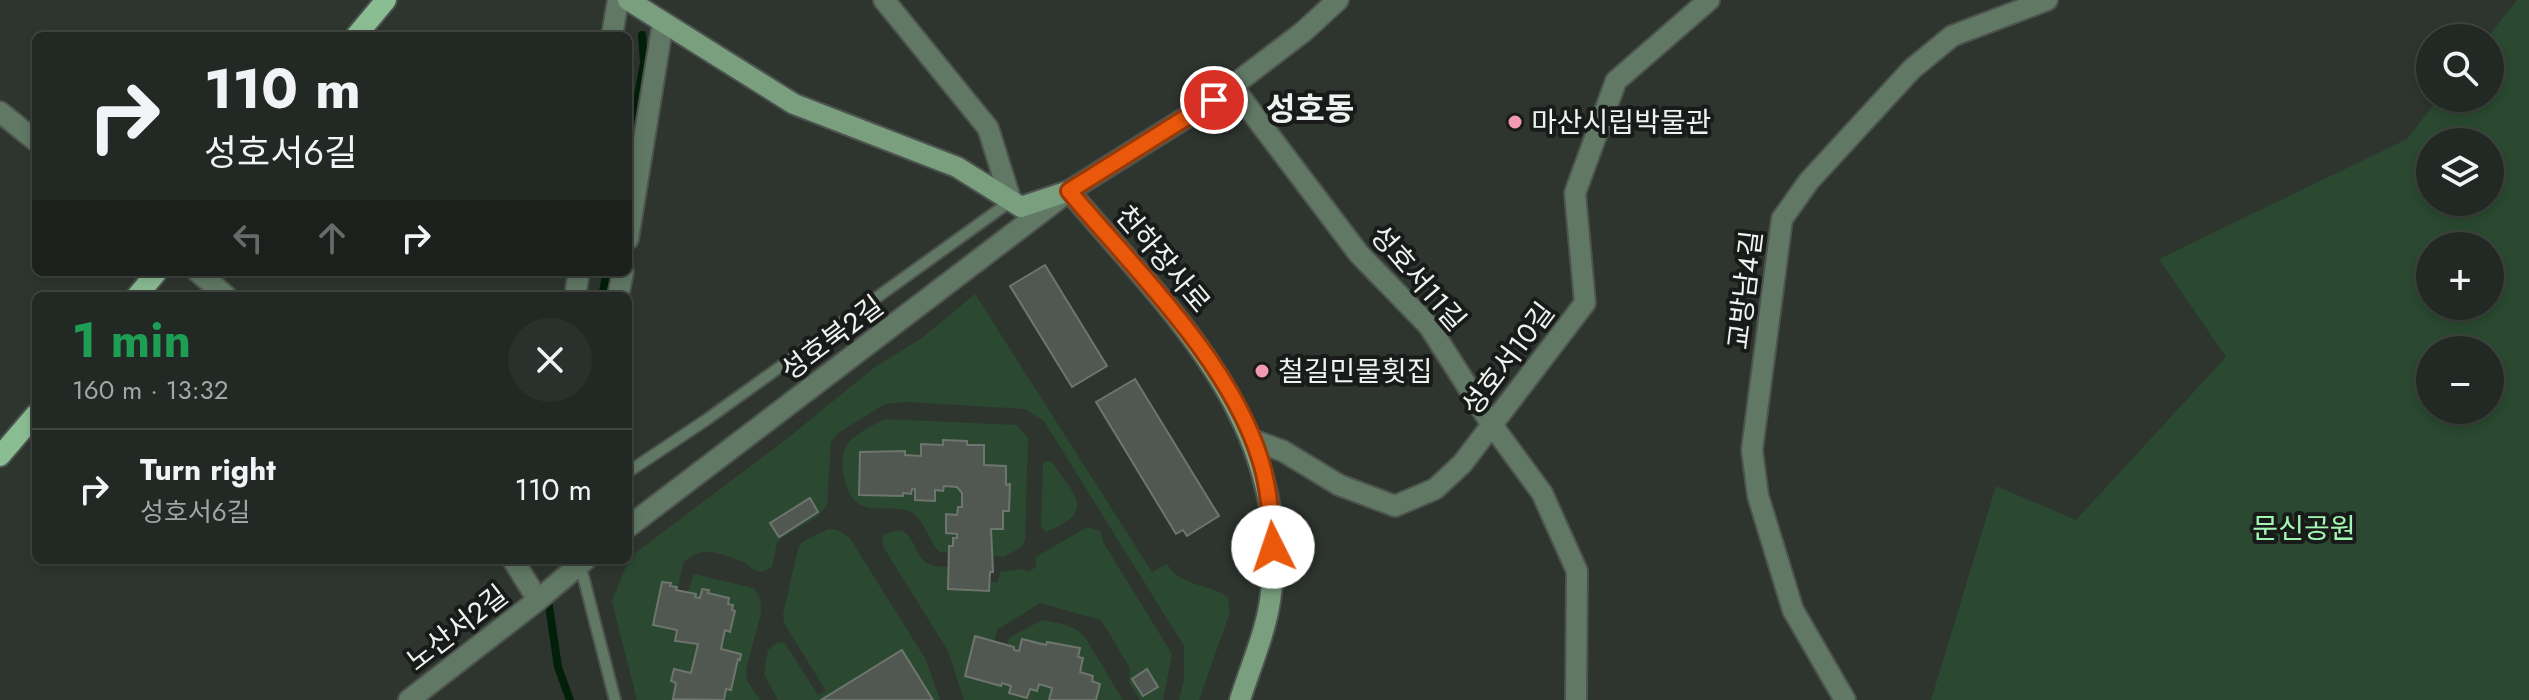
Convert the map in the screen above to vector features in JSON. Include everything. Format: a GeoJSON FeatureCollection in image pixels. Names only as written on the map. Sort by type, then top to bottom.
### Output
{"type":"FeatureCollection","features":[{"type":"Feature","properties":{"kind":"main road"},"geometry":{"type":"LineString","coordinates":[[359,32],[386,0]]}},
{"type":"Feature","properties":{"kind":"main road"},"geometry":{"type":"LineString","coordinates":[[628,0],[794,104],[957,167],[1021,207],[1069,191]]}},
{"type":"Feature","properties":{"kind":"main road"},"geometry":{"type":"LineString","coordinates":[[657,0],[663,22]]}},
{"type":"Feature","properties":{"kind":"main road","name":"천하장사로"},"geometry":{"type":"LineString","coordinates":[[1069,191],[1203,351],[1253,440],[1261,463],[1272,521],[1269,603],[1240,700]]}},
{"type":"Feature","properties":{"kind":"main road"},"geometry":{"type":"LineString","coordinates":[[140,292],[154,276]]}},
{"type":"Feature","properties":{"kind":"main road"},"geometry":{"type":"LineString","coordinates":[[0,456],[32,419]]}},
{"type":"Feature","properties":{"kind":"street"},"geometry":{"type":"LineString","coordinates":[[613,32],[618,0]]}},
{"type":"Feature","properties":{"kind":"street"},"geometry":{"type":"LineString","coordinates":[[884,0],[988,128],[1011,201]]}},
{"type":"Feature","properties":{"kind":"street","name":"성호북2길"},"geometry":{"type":"LineString","coordinates":[[632,524],[1069,191],[1170,129],[1232,86],[1303,32],[1338,0]]}},
{"type":"Feature","properties":{"kind":"street","name":"성호서10길"},"geometry":{"type":"LineString","coordinates":[[1253,440],[1283,451],[1339,485],[1395,506],[1435,489],[1462,464],[1585,303],[1575,193],[1616,81],[1709,0]]}},
{"type":"Feature","properties":{"kind":"street","name":"교방남4길"},"geometry":{"type":"LineString","coordinates":[[1845,700],[1793,610],[1758,496],[1752,450],[1782,219],[1809,181],[1912,69],[1952,36],[2047,0]]}},
{"type":"Feature","properties":{"kind":"street"},"geometry":{"type":"LineString","coordinates":[[632,214],[663,22]]}},
{"type":"Feature","properties":{"kind":"street","name":"성호서11길"},"geometry":{"type":"LineString","coordinates":[[1232,86],[1359,254],[1429,326],[1492,425],[1542,493],[1577,571],[1576,700]]}},
{"type":"Feature","properties":{"kind":"street"},"geometry":{"type":"LineString","coordinates":[[0,112],[32,138]]}},
{"type":"Feature","properties":{"kind":"street"},"geometry":{"type":"LineString","coordinates":[[203,276],[221,292]]}},
{"type":"Feature","properties":{"kind":"street"},"geometry":{"type":"LineString","coordinates":[[516,564],[538,600]]}},
{"type":"Feature","properties":{"kind":"street","name":"노산서2길"},"geometry":{"type":"LineString","coordinates":[[409,700],[580,564]]}},
{"type":"Feature","properties":{"kind":"lane"},"geometry":{"type":"LineString","coordinates":[[632,469],[706,420],[1011,201]]}},
{"type":"Feature","properties":{"kind":"lane"},"geometry":{"type":"LineString","coordinates":[[582,564],[615,700]]}},
{"type":"Feature","properties":{"kind":"green space","name":"문신공원"},"geometry":{"type":"Polygon","coordinates":[[[2517,0],[2529,0],[2529,700],[1931,700],[1996,486],[2076,520],[2226,357],[2159,259],[2407,139],[2428,112],[2504,112],[2504,24],[2498,24],[2517,0]]]}},
{"type":"Feature","properties":{"kind":"green space"},"geometry":{"type":"Polygon","coordinates":[[[975,294],[1152,572],[1167,564],[1187,581],[1228,597],[1230,612],[1199,700],[1179,700],[1184,680],[1184,646],[1044,421],[1025,409],[905,402],[885,404],[838,433],[831,442],[827,505],[818,516],[777,543],[772,567],[757,571],[744,562],[706,552],[695,554],[683,563],[677,591],[687,594],[694,574],[753,588],[757,593],[761,613],[746,670],[747,681],[760,700],[637,700],[612,601],[627,564],[632,564],[632,555],[784,441],[875,367],[922,338],[975,294]]]}},
{"type":"Feature","properties":{"kind":"green space"},"geometry":{"type":"Polygon","coordinates":[[[885,419],[1017,425],[1028,438],[1025,540],[1022,547],[1004,557],[940,552],[911,512],[867,507],[855,501],[844,477],[845,449],[856,436],[885,419]]]}},
{"type":"Feature","properties":{"kind":"green space"},"geometry":{"type":"Polygon","coordinates":[[[1052,462],[1077,502],[1072,517],[1046,532],[1041,526],[1043,463],[1052,462]]]}},
{"type":"Feature","properties":{"kind":"green space"},"geometry":{"type":"Polygon","coordinates":[[[1087,527],[1101,531],[1103,542],[1172,654],[1163,700],[1140,700],[1129,682],[1130,668],[1101,620],[1040,603],[997,630],[994,644],[1006,648],[1009,638],[1042,620],[1071,627],[1085,637],[1123,700],[964,700],[948,651],[884,548],[884,535],[902,531],[912,540],[924,561],[931,565],[963,567],[963,580],[998,582],[1000,572],[1022,569],[1028,572],[1036,567],[1036,557],[1087,527]]]}},
{"type":"Feature","properties":{"kind":"green space"},"geometry":{"type":"Polygon","coordinates":[[[828,529],[849,537],[926,660],[940,700],[778,700],[764,674],[768,650],[777,643],[784,642],[818,695],[826,691],[784,623],[783,614],[798,549],[802,542],[828,529]]]}},
{"type":"Feature","properties":{"kind":"building"},"geometry":{"type":"Polygon","coordinates":[[[1045,265],[1107,366],[1072,387],[1010,286],[1045,265]]]}},
{"type":"Feature","properties":{"kind":"building"},"geometry":{"type":"Polygon","coordinates":[[[1135,379],[1219,516],[1187,536],[1183,530],[1176,534],[1096,402],[1135,379]]]}},
{"type":"Feature","properties":{"kind":"building"},"geometry":{"type":"Polygon","coordinates":[[[943,440],[984,445],[984,465],[1006,466],[1006,485],[1010,484],[1009,511],[1003,511],[1003,529],[991,529],[993,572],[990,572],[989,591],[948,589],[949,546],[953,546],[953,538],[957,538],[957,534],[946,533],[946,514],[957,515],[958,507],[962,507],[962,493],[957,487],[944,486],[943,491],[935,490],[935,501],[915,500],[915,489],[911,494],[903,493],[903,496],[859,495],[860,452],[905,451],[905,455],[921,456],[921,444],[943,445],[943,440]]]}},
{"type":"Feature","properties":{"kind":"building"},"geometry":{"type":"Polygon","coordinates":[[[810,498],[818,512],[779,537],[770,523],[810,498]]]}},
{"type":"Feature","properties":{"kind":"building"},"geometry":{"type":"Polygon","coordinates":[[[662,582],[671,583],[670,586],[677,587],[676,590],[696,594],[695,597],[700,598],[702,589],[709,590],[708,593],[729,598],[728,604],[733,605],[732,610],[735,611],[730,632],[725,630],[721,649],[741,654],[731,690],[726,689],[724,700],[673,699],[676,683],[671,681],[674,669],[691,673],[698,644],[675,641],[677,630],[653,625],[662,582]]]}},
{"type":"Feature","properties":{"kind":"building"},"geometry":{"type":"Polygon","coordinates":[[[975,636],[1019,651],[1022,639],[1080,648],[1078,657],[1083,658],[1080,672],[1093,676],[1092,681],[1100,684],[1096,700],[1049,700],[1052,688],[1039,684],[1037,691],[1030,689],[1027,698],[1009,693],[1011,686],[965,676],[975,636]]]}},
{"type":"Feature","properties":{"kind":"building"},"geometry":{"type":"Polygon","coordinates":[[[902,650],[933,700],[821,700],[902,650]]]}},
{"type":"Feature","properties":{"kind":"building"},"geometry":{"type":"Polygon","coordinates":[[[1147,669],[1158,687],[1143,696],[1132,679],[1147,669]]]}},
{"type":"Feature","properties":{"kind":"waterway"},"geometry":{"type":"LineString","coordinates":[[632,129],[644,63],[642,35]]}},
{"type":"Feature","properties":{"kind":"waterway"},"geometry":{"type":"LineString","coordinates":[[603,292],[606,276]]}},
{"type":"Feature","properties":{"kind":"waterway"},"geometry":{"type":"LineString","coordinates":[[549,606],[558,667],[570,700]]}},
{"type":"Feature","properties":{"kind":"place","name":"마산시립박물관"},"geometry":{"type":"Point","coordinates":[1515,122]}},
{"type":"Feature","properties":{"kind":"place","name":"철길민물횟집"},"geometry":{"type":"Point","coordinates":[1262,371]}},
{"type":"Feature","properties":{"kind":"district","name":"성호동"},"geometry":{"type":"Point","coordinates":[1310,109]}},
{"type":"Feature","properties":{"kind":"route"},"geometry":{"type":"LineString","coordinates":[[1214,100],[1069,191],[1203,351],[1233,400],[1261,463],[1272,521],[1273,547]]}}]}
